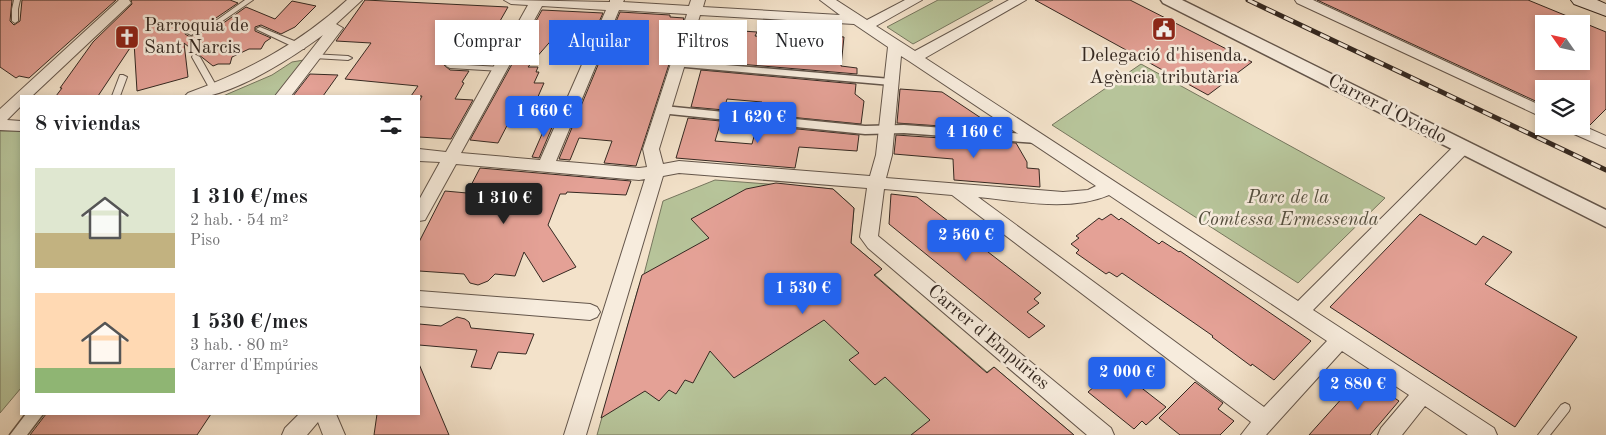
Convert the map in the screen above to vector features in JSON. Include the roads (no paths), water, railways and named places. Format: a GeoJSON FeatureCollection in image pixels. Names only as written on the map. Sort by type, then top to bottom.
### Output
{"type":"FeatureCollection","features":[{"type":"Feature","properties":{"kind":"main road"},"geometry":{"type":"LineString","coordinates":[[1580,0],[1606,10]]}},
{"type":"Feature","properties":{"kind":"street"},"geometry":{"type":"LineString","coordinates":[[196,95],[265,68],[301,47],[324,30],[357,0]]}},
{"type":"Feature","properties":{"kind":"street"},"geometry":{"type":"LineString","coordinates":[[284,95],[357,0]]}},
{"type":"Feature","properties":{"kind":"street"},"geometry":{"type":"LineString","coordinates":[[511,0],[696,5],[862,23],[915,0]]}},
{"type":"Feature","properties":{"kind":"street"},"geometry":{"type":"LineString","coordinates":[[827,0],[1486,435]]}},
{"type":"Feature","properties":{"kind":"street"},"geometry":{"type":"LineString","coordinates":[[914,58],[1019,0]]}},
{"type":"Feature","properties":{"kind":"street","name":"Carrer d'Oviedo"},"geometry":{"type":"LineString","coordinates":[[1168,0],[1606,219]]}},
{"type":"Feature","properties":{"kind":"street"},"geometry":{"type":"LineString","coordinates":[[1302,0],[1535,109]]}},
{"type":"Feature","properties":{"kind":"street"},"geometry":{"type":"LineString","coordinates":[[420,212],[538,1]]}},
{"type":"Feature","properties":{"kind":"street"},"geometry":{"type":"LineString","coordinates":[[24,95],[124,3]]}},
{"type":"Feature","properties":{"kind":"street"},"geometry":{"type":"LineString","coordinates":[[546,166],[616,3]]}},
{"type":"Feature","properties":{"kind":"street"},"geometry":{"type":"LineString","coordinates":[[691,20],[696,5]]}},
{"type":"Feature","properties":{"kind":"street","name":"Carrer d'Empúries"},"geometry":{"type":"LineString","coordinates":[[895,45],[884,155],[876,183],[869,237],[1104,435]]}},
{"type":"Feature","properties":{"kind":"street"},"geometry":{"type":"LineString","coordinates":[[575,435],[656,171],[651,149],[678,65]]}},
{"type":"Feature","properties":{"kind":"street"},"geometry":{"type":"LineString","coordinates":[[690,65],[892,82]]}},
{"type":"Feature","properties":{"kind":"street"},"geometry":{"type":"LineString","coordinates":[[0,118],[20,99]]}},
{"type":"Feature","properties":{"kind":"street"},"geometry":{"type":"LineString","coordinates":[[663,114],[818,126],[904,129],[1037,139]]}},
{"type":"Feature","properties":{"kind":"street"},"geometry":{"type":"LineString","coordinates":[[0,125],[20,126]]}},
{"type":"Feature","properties":{"kind":"street"},"geometry":{"type":"LineString","coordinates":[[1590,135],[1606,142]]}},
{"type":"Feature","properties":{"kind":"street"},"geometry":{"type":"LineString","coordinates":[[1300,311],[1463,147]]}},
{"type":"Feature","properties":{"kind":"street"},"geometry":{"type":"LineString","coordinates":[[420,155],[639,174],[679,168],[1064,198],[1090,196],[1110,187]]}},
{"type":"Feature","properties":{"kind":"street"},"geometry":{"type":"LineString","coordinates":[[956,190],[1266,420]]}},
{"type":"Feature","properties":{"kind":"street"},"geometry":{"type":"LineString","coordinates":[[420,298],[590,312]]}},
{"type":"Feature","properties":{"kind":"street"},"geometry":{"type":"LineString","coordinates":[[1252,435],[1341,339]]}},
{"type":"Feature","properties":{"kind":"street"},"geometry":{"type":"LineString","coordinates":[[1389,435],[1423,392]]}},
{"type":"Feature","properties":{"kind":"street"},"geometry":{"type":"LineString","coordinates":[[18,435],[34,415]]}},
{"type":"Feature","properties":{"kind":"street"},"geometry":{"type":"LineString","coordinates":[[294,435],[311,415]]}},
{"type":"Feature","properties":{"kind":"street"},"geometry":{"type":"LineString","coordinates":[[326,415],[334,435]]}},
{"type":"Feature","properties":{"kind":"lane"},"geometry":{"type":"LineString","coordinates":[[15,21],[14,9],[17,0]]}},
{"type":"Feature","properties":{"kind":"lane"},"geometry":{"type":"LineString","coordinates":[[191,33],[219,21],[250,0]]}},
{"type":"Feature","properties":{"kind":"lane"},"geometry":{"type":"LineString","coordinates":[[260,29],[301,47]]}},
{"type":"Feature","properties":{"kind":"lane"},"geometry":{"type":"LineString","coordinates":[[314,56],[348,58]]}},
{"type":"Feature","properties":{"kind":"lane"},"geometry":{"type":"LineString","coordinates":[[196,57],[214,89]]}},
{"type":"Feature","properties":{"kind":"lane"},"geometry":{"type":"LineString","coordinates":[[450,66],[501,69]]}},
{"type":"Feature","properties":{"kind":"lane"},"geometry":{"type":"LineString","coordinates":[[116,95],[123,77]]}},
{"type":"Feature","properties":{"kind":"lane"},"geometry":{"type":"LineString","coordinates":[[1543,435],[1566,408]]}},
{"type":"Feature","properties":{"kind":"railway"},"geometry":{"type":"LineString","coordinates":[[1248,0],[1606,170]]}},
{"type":"Feature","properties":{"kind":"place","name":"Delegació d'hisenda. Agència tributària"},"geometry":{"type":"Point","coordinates":[1164,29]}},
{"type":"Feature","properties":{"kind":"place","name":"Parroquia de Sant Narcis"},"geometry":{"type":"Point","coordinates":[127,37]}},
{"type":"Feature","properties":{"kind":"park label","name":"Parc de la Comtessa Ermessenda"},"geometry":{"type":"Point","coordinates":[1288,209]}}]}
